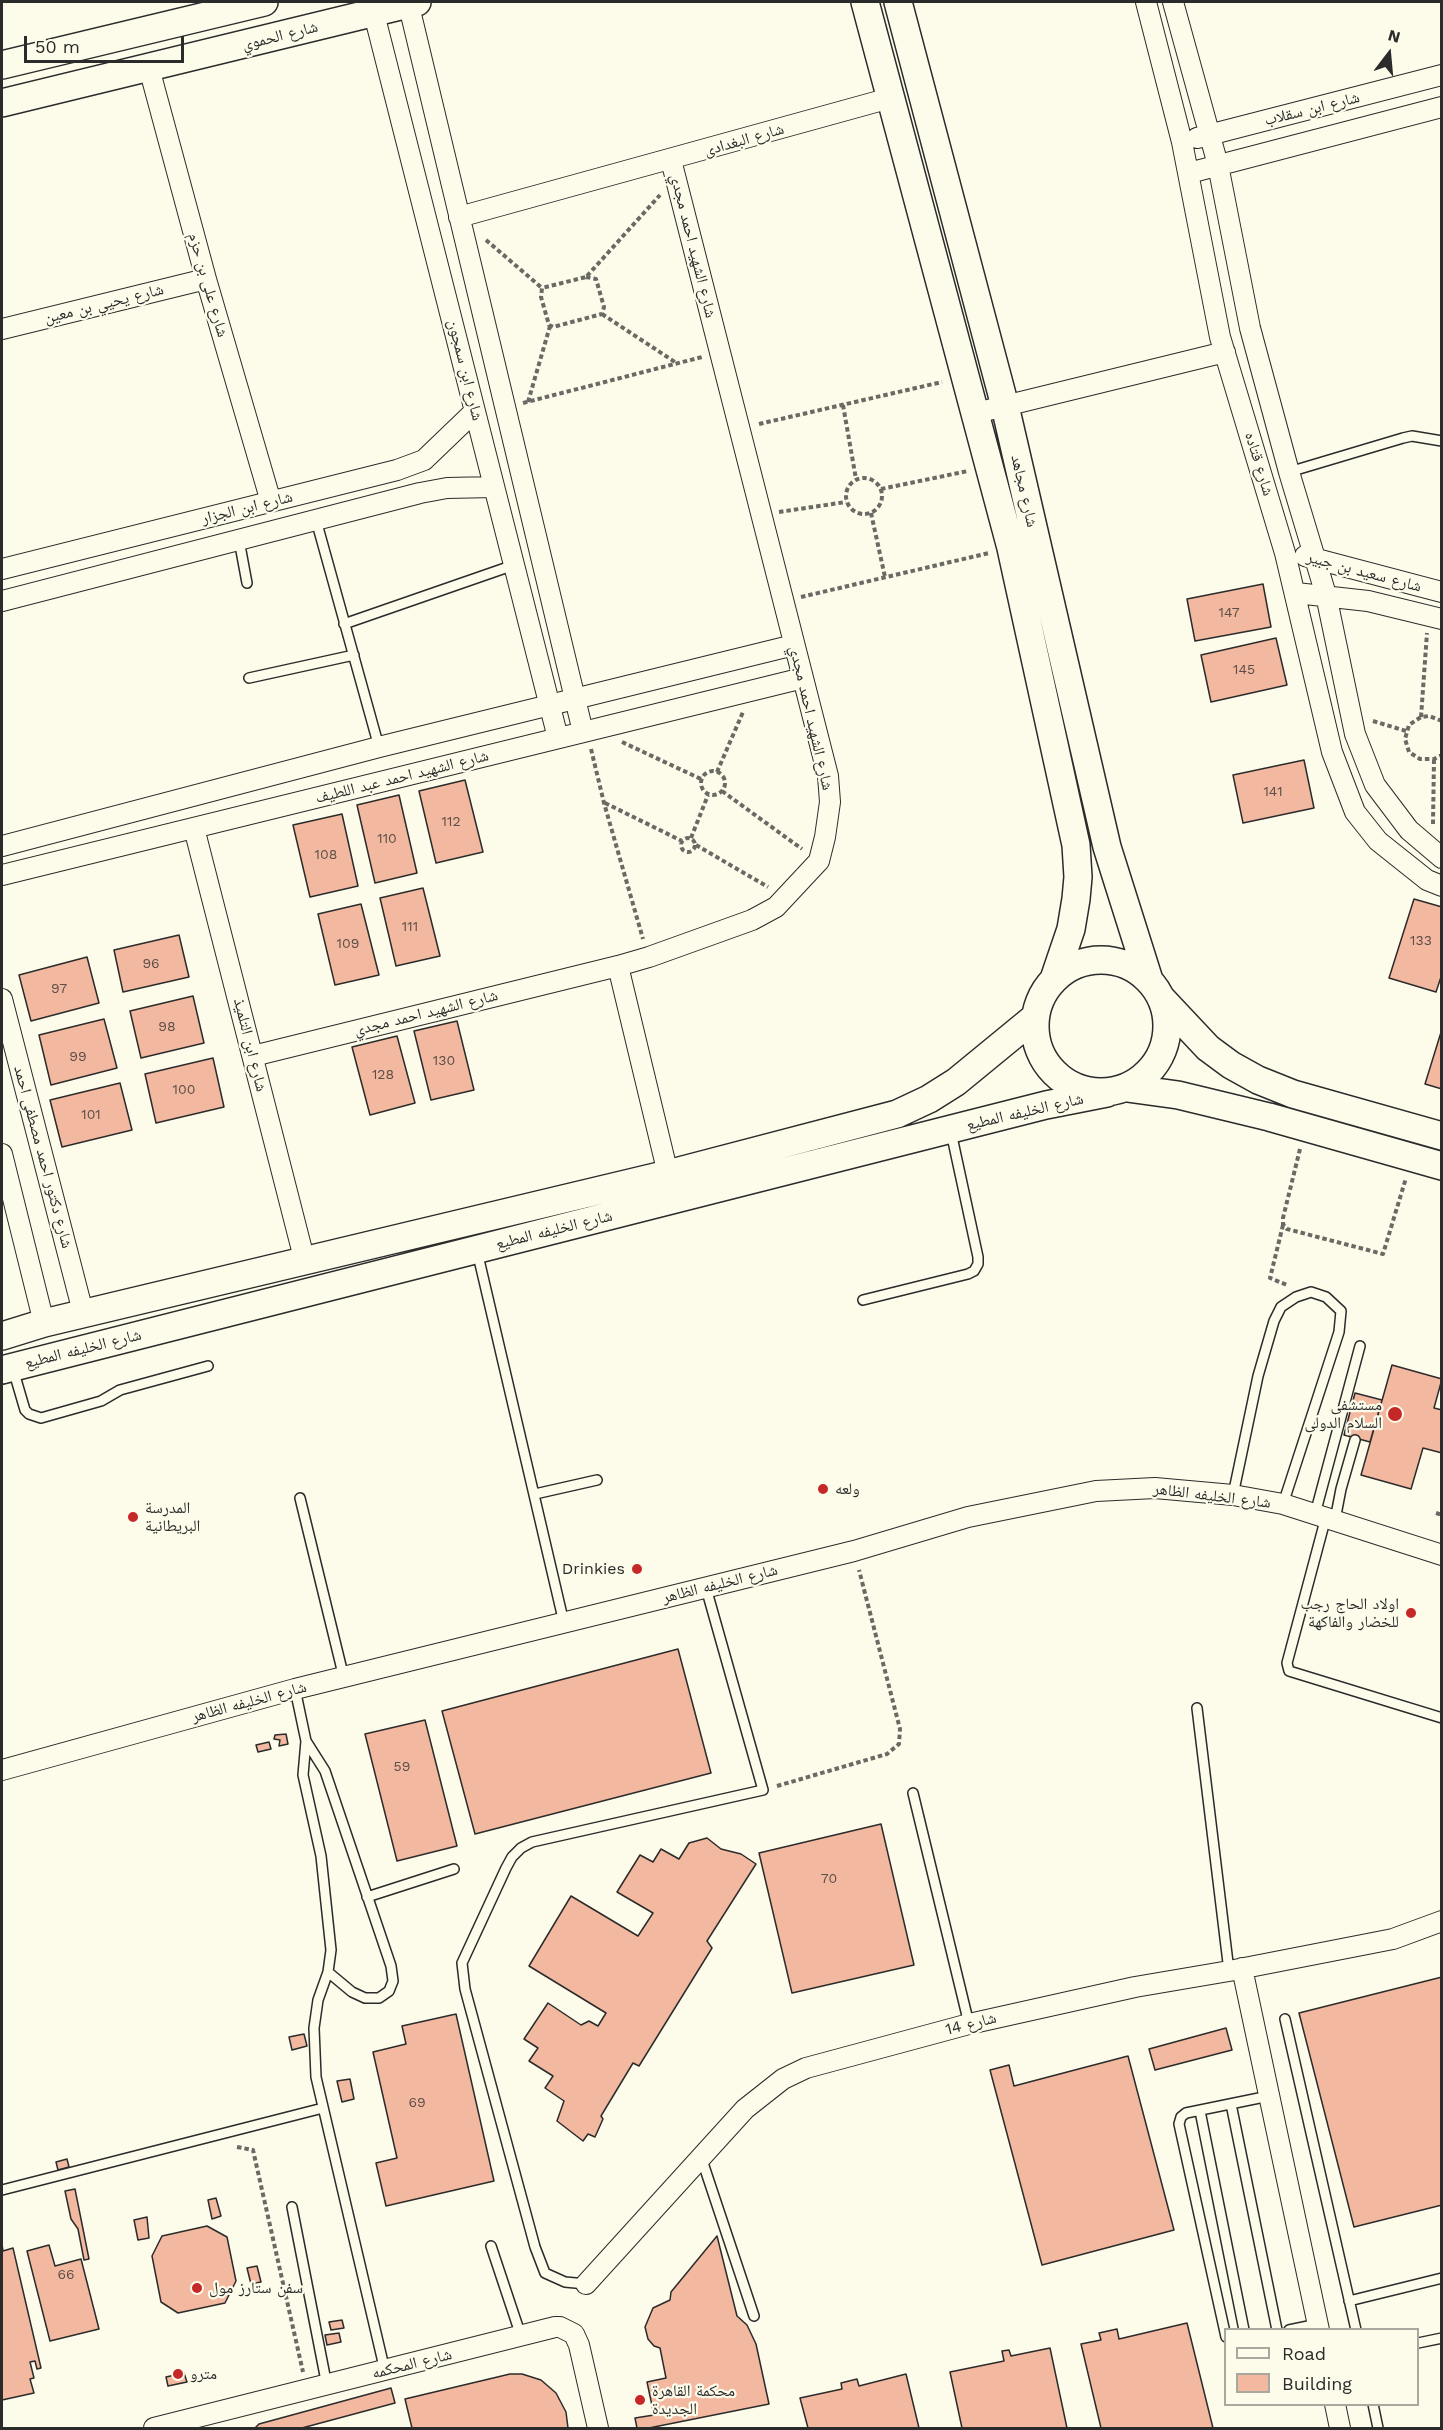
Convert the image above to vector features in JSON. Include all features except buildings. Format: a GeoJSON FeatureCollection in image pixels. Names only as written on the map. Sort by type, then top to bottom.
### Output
{"type":"FeatureCollection","features":[{"type":"Feature","properties":{"kind":"street"},"geometry":{"type":"LineString","coordinates":[[2,65],[264,2]]}},
{"type":"Feature","properties":{"kind":"street","name":"شارع الحموي"},"geometry":{"type":"LineString","coordinates":[[2,103],[149,68],[373,8],[411,2]]}},
{"type":"Feature","properties":{"kind":"street","name":"شارع ابن سمجون"},"geometry":{"type":"LineString","coordinates":[[411,2],[459,217],[574,698],[588,731]]}},
{"type":"Feature","properties":{"kind":"street","name":"شارع مجاهد"},"geometry":{"type":"LineString","coordinates":[[865,2],[1011,548],[1076,845],[1078,877],[1076,899],[1071,928],[1054,979]]}},
{"type":"Feature","properties":{"kind":"street","name":"شارع مجاهد"},"geometry":{"type":"LineString","coordinates":[[898,2],[1005,406],[1107,847],[1155,989]]}},
{"type":"Feature","properties":{"kind":"street","name":"شارع قتاده"},"geometry":{"type":"LineString","coordinates":[[1146,2],[1182,142],[1225,351],[1296,593],[1332,752],[1355,812],[1378,841],[1427,880],[1442,886]]}},
{"type":"Feature","properties":{"kind":"street","name":"شارع قتاده"},"geometry":{"type":"LineString","coordinates":[[1173,2],[1218,165],[1250,328],[1289,472],[1326,595],[1350,713],[1363,759],[1375,785],[1409,830],[1437,855]]}},
{"type":"Feature","properties":{"kind":"street","name":"شارع ابن سمجون"},"geometry":{"type":"LineString","coordinates":[[373,8],[558,738]]}},
{"type":"Feature","properties":{"kind":"street","name":"شارع على بن حزم"},"geometry":{"type":"LineString","coordinates":[[149,68],[206,279],[271,502]]}},
{"type":"Feature","properties":{"kind":"street","name":"شارع ابن سقلاب"},"geometry":{"type":"LineString","coordinates":[[1182,142],[1442,75]]}},
{"type":"Feature","properties":{"kind":"street","name":"شارع البغدادى"},"geometry":{"type":"LineString","coordinates":[[459,217],[674,169],[890,98]]}},
{"type":"Feature","properties":{"kind":"street","name":"شارع ابن سقلاب"},"geometry":{"type":"LineString","coordinates":[[1189,173],[1442,107]]}},
{"type":"Feature","properties":{"kind":"street","name":"شارع الشهيد احمد مجدي"},"geometry":{"type":"LineString","coordinates":[[253,1056],[649,957],[752,920],[776,908],[819,861],[830,802],[828,776],[674,169]]}},
{"type":"Feature","properties":{"kind":"street","name":"شارع يحيي بن معين"},"geometry":{"type":"LineString","coordinates":[[2,329],[206,279]]}},
{"type":"Feature","properties":{"kind":"street"},"geometry":{"type":"LineString","coordinates":[[1225,351],[1250,328]]}},
{"type":"Feature","properties":{"kind":"street"},"geometry":{"type":"LineString","coordinates":[[976,414],[1225,351],[1258,359]]}},
{"type":"Feature","properties":{"kind":"street","name":"شارع ابن الجزار"},"geometry":{"type":"LineString","coordinates":[[2,569],[398,470],[423,460],[475,411]]}},
{"type":"Feature","properties":{"kind":"street","name":"شارع ابن الجزار"},"geometry":{"type":"LineString","coordinates":[[2,601],[420,493],[447,488],[494,487]]}},
{"type":"Feature","properties":{"kind":"street","name":"شارع سعيد بن جبير"},"geometry":{"type":"LineString","coordinates":[[1285,553],[1315,557],[1442,592]]}},
{"type":"Feature","properties":{"kind":"street","name":"شارع سعيد بن جبير"},"geometry":{"type":"LineString","coordinates":[[1296,593],[1368,601],[1435,617]]}},
{"type":"Feature","properties":{"kind":"street","name":"شارع الشهيد احمد عبد اللطيف"},"geometry":{"type":"LineString","coordinates":[[2,846],[379,747],[794,645]]}},
{"type":"Feature","properties":{"kind":"street","name":"شارع الشهيد احمد عبد اللطيف"},"geometry":{"type":"LineString","coordinates":[[2,875],[803,678]]}},
{"type":"Feature","properties":{"kind":"street","name":"شارع ابن التلميذ"},"geometry":{"type":"LineString","coordinates":[[194,828],[305,1262]]}},
{"type":"Feature","properties":{"kind":"street"},"geometry":{"type":"LineString","coordinates":[[1155,989],[1167,1018],[1167,1039],[1159,1060],[1145,1076],[1117,1090],[1083,1091],[1061,1080],[1045,1063],[1036,1042],[1034,1018],[1045,990],[1054,979],[1071,967],[1091,961],[1112,961],[1132,968],[1155,989],[1208,1048],[1231,1065],[1258,1080],[1293,1094],[1442,1136]]}},
{"type":"Feature","properties":{"kind":"street"},"geometry":{"type":"LineString","coordinates":[[618,966],[668,1174]]}},
{"type":"Feature","properties":{"kind":"street","name":"شارع دكتور احمد مصطفى احمد"},"geometry":{"type":"LineString","coordinates":[[2,999],[84,1316]]}},
{"type":"Feature","properties":{"kind":"street","name":"شارع الخليفه المطيع"},"geometry":{"type":"LineString","coordinates":[[2,1336],[44,1323],[84,1316],[668,1174],[897,1114],[929,1099],[956,1082],[1034,1018]]}},
{"type":"Feature","properties":{"kind":"street","name":"شارع الخليفه المطيع"},"geometry":{"type":"LineString","coordinates":[[7,1368],[477,1248],[809,1167],[1046,1105],[1117,1090],[1178,1095],[1442,1166]]}},
{"type":"Feature","properties":{"kind":"street"},"geometry":{"type":"LineString","coordinates":[[802,1140],[809,1167]]}},
{"type":"Feature","properties":{"kind":"street"},"geometry":{"type":"LineString","coordinates":[[2,1154],[44,1323]]}},
{"type":"Feature","properties":{"kind":"street","name":"شارع الخليفه الظاهر"},"geometry":{"type":"LineString","coordinates":[[2,1770],[295,1689],[854,1551],[968,1517],[1096,1491],[1155,1488],[1233,1495],[1283,1504],[1442,1555]]}},
{"type":"Feature","properties":{"kind":"street","name":"شارع 14"},"geometry":{"type":"LineString","coordinates":[[586,2284],[745,2109],[762,2094],[806,2068],[969,2024],[1135,1987],[1393,1939],[1442,1921]]}},
{"type":"Feature","properties":{"kind":"street"},"geometry":{"type":"LineString","coordinates":[[1235,1970],[1269,2096],[1318,2327]]}},
{"type":"Feature","properties":{"kind":"street","name":"شارع المحكمه"},"geometry":{"type":"LineString","coordinates":[[154,2428],[209,2422],[317,2388],[560,2327],[573,2334],[579,2344],[598,2428]]}},
{"type":"Feature","properties":{"kind":"street"},"geometry":{"type":"LineString","coordinates":[[1335,2406],[1340,2428]]}},
{"type":"Feature","properties":{"kind":"lane"},"geometry":{"type":"LineString","coordinates":[[1289,472],[1403,438],[1421,437],[1442,441]]}},
{"type":"Feature","properties":{"kind":"lane"},"geometry":{"type":"LineString","coordinates":[[316,520],[379,747]]}},
{"type":"Feature","properties":{"kind":"lane"},"geometry":{"type":"LineString","coordinates":[[239,540],[248,583]]}},
{"type":"Feature","properties":{"kind":"lane"},"geometry":{"type":"LineString","coordinates":[[344,624],[514,565]]}},
{"type":"Feature","properties":{"kind":"lane"},"geometry":{"type":"LineString","coordinates":[[249,678],[354,655]]}},
{"type":"Feature","properties":{"kind":"lane"},"geometry":{"type":"LineString","coordinates":[[863,1300],[968,1274],[974,1271],[978,1264],[951,1130]]}},
{"type":"Feature","properties":{"kind":"lane"},"geometry":{"type":"LineString","coordinates":[[477,1248],[564,1623]]}},
{"type":"Feature","properties":{"kind":"lane"},"geometry":{"type":"LineString","coordinates":[[1233,1495],[1258,1376],[1274,1321],[1281,1307],[1296,1297],[1311,1292],[1326,1297],[1341,1311],[1338,1332],[1283,1504]]}},
{"type":"Feature","properties":{"kind":"lane"},"geometry":{"type":"LineString","coordinates":[[1360,1346],[1326,1517],[1287,1663],[1289,1671],[1442,1718]]}},
{"type":"Feature","properties":{"kind":"lane"},"geometry":{"type":"LineString","coordinates":[[7,1368],[25,1410],[40,1418],[102,1401],[120,1390],[208,1366]]}},
{"type":"Feature","properties":{"kind":"lane"},"geometry":{"type":"LineString","coordinates":[[1326,1517],[1341,1489],[1355,1440]]}},
{"type":"Feature","properties":{"kind":"lane"},"geometry":{"type":"LineString","coordinates":[[535,1494],[597,1480]]}},
{"type":"Feature","properties":{"kind":"lane"},"geometry":{"type":"LineString","coordinates":[[300,1498],[344,1678]]}},
{"type":"Feature","properties":{"kind":"lane"},"geometry":{"type":"LineString","coordinates":[[586,2284],[565,2282],[546,2273],[535,2247],[465,1989],[462,1975],[465,1953],[512,1857],[520,1848],[532,1842],[763,1790],[706,1588]]}},
{"type":"Feature","properties":{"kind":"lane"},"geometry":{"type":"LineString","coordinates":[[295,1689],[306,1741],[303,1775],[321,1856],[331,1950],[328,1972],[318,2000],[314,2028],[316,2077],[385,2371]]}},
{"type":"Feature","properties":{"kind":"lane"},"geometry":{"type":"LineString","coordinates":[[1197,1708],[1235,1970]]}},
{"type":"Feature","properties":{"kind":"lane"},"geometry":{"type":"LineString","coordinates":[[306,1741],[325,1771],[391,1966],[393,1981],[389,1991],[379,1998],[365,1998],[352,1992],[328,1972]]}},
{"type":"Feature","properties":{"kind":"lane"},"geometry":{"type":"LineString","coordinates":[[913,1793],[969,2024]]}},
{"type":"Feature","properties":{"kind":"lane"},"geometry":{"type":"LineString","coordinates":[[367,1897],[454,1869]]}},
{"type":"Feature","properties":{"kind":"lane"},"geometry":{"type":"LineString","coordinates":[[1286,2019],[1356,2328]]}},
{"type":"Feature","properties":{"kind":"lane"},"geometry":{"type":"LineString","coordinates":[[1224,2328],[1179,2124],[1181,2117],[1186,2113],[1269,2096]]}},
{"type":"Feature","properties":{"kind":"lane"},"geometry":{"type":"LineString","coordinates":[[1231,2104],[1277,2328]]}},
{"type":"Feature","properties":{"kind":"lane"},"geometry":{"type":"LineString","coordinates":[[2,2190],[323,2108]]}},
{"type":"Feature","properties":{"kind":"lane"},"geometry":{"type":"LineString","coordinates":[[1200,2110],[1244,2328]]}},
{"type":"Feature","properties":{"kind":"lane"},"geometry":{"type":"LineString","coordinates":[[701,2157],[754,2316]]}},
{"type":"Feature","properties":{"kind":"lane"},"geometry":{"type":"LineString","coordinates":[[292,2206],[317,2388]]}},
{"type":"Feature","properties":{"kind":"lane"},"geometry":{"type":"LineString","coordinates":[[491,2246],[521,2336]]}},
{"type":"Feature","properties":{"kind":"lane"},"geometry":{"type":"LineString","coordinates":[[1349,2301],[1442,2278]]}},
{"type":"Feature","properties":{"kind":"lane"},"geometry":{"type":"LineString","coordinates":[[1419,2343],[1442,2338]]}},
{"type":"Feature","properties":{"kind":"lane"},"geometry":{"type":"LineString","coordinates":[[1373,2406],[1378,2428]]}},
{"type":"Feature","properties":{"kind":"path"},"geometry":{"type":"LineString","coordinates":[[586,277],[674,169]]}},
{"type":"Feature","properties":{"kind":"path"},"geometry":{"type":"LineString","coordinates":[[459,217],[542,288]]}},
{"type":"Feature","properties":{"kind":"path"},"geometry":{"type":"LineString","coordinates":[[542,288],[586,277],[596,279],[604,306],[602,314]]}},
{"type":"Feature","properties":{"kind":"path"},"geometry":{"type":"LineString","coordinates":[[528,402],[550,326],[541,297],[542,288]]}},
{"type":"Feature","properties":{"kind":"path"},"geometry":{"type":"LineString","coordinates":[[550,326],[602,314],[678,364]]}},
{"type":"Feature","properties":{"kind":"path"},"geometry":{"type":"LineString","coordinates":[[505,408],[720,353]]}},
{"type":"Feature","properties":{"kind":"path"},"geometry":{"type":"LineString","coordinates":[[739,428],[966,377]]}},
{"type":"Feature","properties":{"kind":"path"},"geometry":{"type":"LineString","coordinates":[[843,405],[856,479]]}},
{"type":"Feature","properties":{"kind":"path"},"geometry":{"type":"LineString","coordinates":[[881,489],[989,466]]}},
{"type":"Feature","properties":{"kind":"path"},"geometry":{"type":"LineString","coordinates":[[856,479],[874,480],[881,489],[882,500],[876,510],[866,515],[854,512],[846,502],[846,491],[856,479]]}},
{"type":"Feature","properties":{"kind":"path"},"geometry":{"type":"LineString","coordinates":[[761,514],[846,502]]}},
{"type":"Feature","properties":{"kind":"path"},"geometry":{"type":"LineString","coordinates":[[871,513],[885,577]]}},
{"type":"Feature","properties":{"kind":"path"},"geometry":{"type":"LineString","coordinates":[[783,601],[1011,548]]}},
{"type":"Feature","properties":{"kind":"path"},"geometry":{"type":"LineString","coordinates":[[1421,717],[1435,617]]}},
{"type":"Feature","properties":{"kind":"path"},"geometry":{"type":"LineString","coordinates":[[717,772],[753,690]]}},
{"type":"Feature","properties":{"kind":"path"},"geometry":{"type":"LineString","coordinates":[[1350,713],[1406,732]]}},
{"type":"Feature","properties":{"kind":"path"},"geometry":{"type":"LineString","coordinates":[[1442,721],[1429,716],[1421,717],[1409,725],[1406,732],[1406,745],[1414,756],[1428,760],[1442,755]]}},
{"type":"Feature","properties":{"kind":"path"},"geometry":{"type":"LineString","coordinates":[[588,731],[701,779]]}},
{"type":"Feature","properties":{"kind":"path"},"geometry":{"type":"LineString","coordinates":[[588,731],[604,803],[649,957]]}},
{"type":"Feature","properties":{"kind":"path"},"geometry":{"type":"LineString","coordinates":[[1434,759],[1437,855]]}},
{"type":"Feature","properties":{"kind":"path"},"geometry":{"type":"LineString","coordinates":[[717,772],[724,778],[722,791],[716,795],[708,795],[702,788],[701,779],[706,773],[717,772]]}},
{"type":"Feature","properties":{"kind":"path"},"geometry":{"type":"LineString","coordinates":[[722,791],[819,861]]}},
{"type":"Feature","properties":{"kind":"path"},"geometry":{"type":"LineString","coordinates":[[691,838],[708,795]]}},
{"type":"Feature","properties":{"kind":"path"},"geometry":{"type":"LineString","coordinates":[[604,803],[682,841]]}},
{"type":"Feature","properties":{"kind":"path"},"geometry":{"type":"LineString","coordinates":[[691,838],[684,838],[681,848],[692,852],[696,845]]}},
{"type":"Feature","properties":{"kind":"path"},"geometry":{"type":"LineString","coordinates":[[691,838],[696,845],[786,898]]}},
{"type":"Feature","properties":{"kind":"path"},"geometry":{"type":"LineString","coordinates":[[1296,1297],[1293,1287],[1270,1278],[1306,1128]]}},
{"type":"Feature","properties":{"kind":"path"},"geometry":{"type":"LineString","coordinates":[[1283,1224],[1287,1228],[1383,1254],[1412,1158]]}},
{"type":"Feature","properties":{"kind":"path"},"geometry":{"type":"LineString","coordinates":[[1436,1513],[1442,1515]]}},
{"type":"Feature","properties":{"kind":"path"},"geometry":{"type":"LineString","coordinates":[[763,1790],[887,1754],[899,1744],[900,1729],[854,1551]]}},
{"type":"Feature","properties":{"kind":"path"},"geometry":{"type":"LineString","coordinates":[[226,2150],[237,2147],[253,2150],[317,2388]]}},
{"type":"Feature","properties":{"kind":"place","name":"مستشفى السلام الدولى"},"geometry":{"type":"Point","coordinates":[1395,1414]}},
{"type":"Feature","properties":{"kind":"place","name":"ولعه"},"geometry":{"type":"Point","coordinates":[823,1489]}},
{"type":"Feature","properties":{"kind":"place","name":"المدرسة البريطانية"},"geometry":{"type":"Point","coordinates":[133,1517]}},
{"type":"Feature","properties":{"kind":"place","name":"Drinkies"},"geometry":{"type":"Point","coordinates":[637,1569]}},
{"type":"Feature","properties":{"kind":"place","name":"اولاد الحاج رجب للخضار والفاكهة"},"geometry":{"type":"Point","coordinates":[1411,1613]}},
{"type":"Feature","properties":{"kind":"place","name":"سفن ستارز مول"},"geometry":{"type":"Point","coordinates":[197,2288]}},
{"type":"Feature","properties":{"kind":"place","name":"مترو"},"geometry":{"type":"Point","coordinates":[178,2374]}},
{"type":"Feature","properties":{"kind":"place","name":"محكمة القاهرة الجديدة"},"geometry":{"type":"Point","coordinates":[640,2400]}}]}
